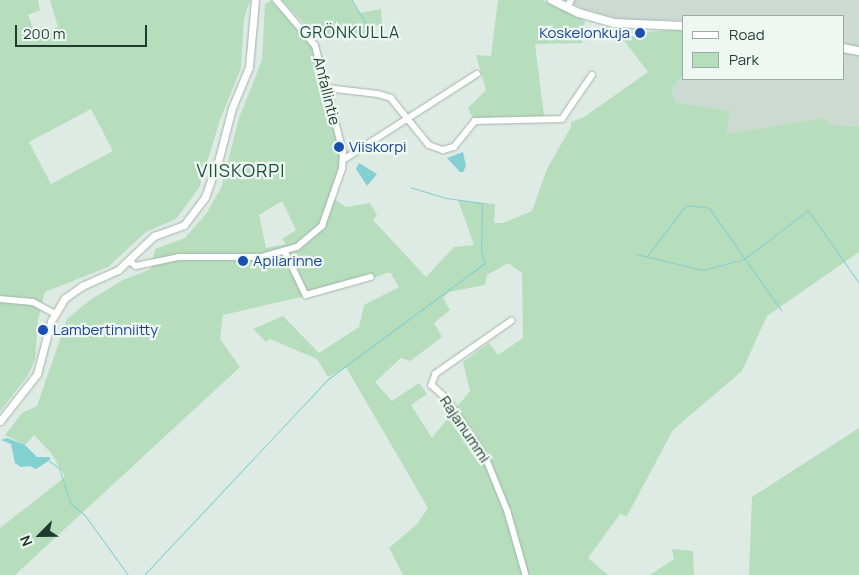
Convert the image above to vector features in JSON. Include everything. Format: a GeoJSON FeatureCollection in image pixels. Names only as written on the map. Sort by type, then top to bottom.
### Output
{"type":"FeatureCollection","features":[{"type":"Feature","properties":{"kind":"main road"},"geometry":{"type":"LineString","coordinates":[[552,0],[567,8],[622,25],[682,26]]}},
{"type":"Feature","properties":{"kind":"main road"},"geometry":{"type":"LineString","coordinates":[[844,48],[859,51]]}},
{"type":"Feature","properties":{"kind":"street"},"geometry":{"type":"LineString","coordinates":[[0,421],[37,374],[54,314],[77,288],[111,274],[154,236],[184,225],[209,190],[232,108],[249,67],[255,0]]}},
{"type":"Feature","properties":{"kind":"street","name":"Anfallintie"},"geometry":{"type":"LineString","coordinates":[[129,260],[139,266],[179,257],[252,258],[285,251],[306,242],[322,226],[343,160],[328,88],[314,46],[276,0]]}},
{"type":"Feature","properties":{"kind":"street"},"geometry":{"type":"LineString","coordinates":[[567,8],[571,0]]}},
{"type":"Feature","properties":{"kind":"street"},"geometry":{"type":"LineString","coordinates":[[343,160],[409,120],[478,74]]}},
{"type":"Feature","properties":{"kind":"street"},"geometry":{"type":"LineString","coordinates":[[328,88],[386,96],[395,102],[429,145],[438,150],[451,149],[475,121],[562,119],[592,75]]}},
{"type":"Feature","properties":{"kind":"street"},"geometry":{"type":"LineString","coordinates":[[285,251],[306,295],[371,277]]}},
{"type":"Feature","properties":{"kind":"street"},"geometry":{"type":"LineString","coordinates":[[0,299],[33,302],[54,314]]}},
{"type":"Feature","properties":{"kind":"street","name":"Rajanummi"},"geometry":{"type":"LineString","coordinates":[[512,321],[436,374],[432,385],[449,401],[488,460],[508,512],[526,575]]}},
{"type":"Feature","properties":{"kind":"shaded area"},"geometry":{"type":"Polygon","coordinates":[[[567,0],[859,0],[859,126],[832,125],[824,118],[733,136],[727,134],[730,111],[675,102],[672,88],[682,75],[682,80],[844,80],[844,15],[682,15],[682,20],[641,20],[615,18],[581,8],[567,0]]]}},
{"type":"Feature","properties":{"kind":"green space"},"geometry":{"type":"Polygon","coordinates":[[[0,0],[38,0],[40,10],[28,15],[36,36],[58,27],[50,0],[250,0],[244,19],[241,68],[220,120],[199,188],[176,219],[146,232],[108,267],[45,292],[38,320],[35,360],[27,377],[0,411],[0,0]],[[91,109],[29,142],[51,184],[113,151],[91,109]]]}},
{"type":"Feature","properties":{"kind":"green space"},"geometry":{"type":"Polygon","coordinates":[[[271,0],[310,43],[320,69],[341,160],[331,197],[346,207],[370,203],[377,215],[373,220],[426,277],[454,247],[474,245],[458,200],[495,204],[494,223],[503,223],[532,211],[547,169],[571,127],[571,122],[584,117],[648,72],[616,30],[636,33],[682,29],[682,75],[672,88],[675,102],[730,111],[727,134],[824,118],[832,125],[859,126],[859,252],[767,316],[742,371],[673,430],[627,516],[620,514],[588,558],[608,575],[403,575],[389,548],[417,524],[428,508],[346,367],[328,377],[317,359],[270,339],[266,342],[253,329],[283,316],[319,353],[359,327],[364,305],[399,287],[390,272],[349,286],[223,315],[220,339],[240,367],[15,575],[0,575],[0,528],[65,477],[51,453],[34,435],[25,445],[5,435],[22,413],[37,406],[67,319],[90,300],[123,280],[151,269],[155,249],[185,238],[206,214],[221,188],[239,118],[262,60],[265,4],[271,0]],[[282,201],[259,215],[266,248],[286,244],[282,239],[296,230],[282,201]],[[508,263],[487,275],[485,285],[449,292],[443,298],[450,310],[434,323],[442,337],[410,361],[401,358],[375,382],[392,401],[419,383],[427,394],[411,405],[432,438],[470,391],[463,362],[489,343],[498,355],[523,338],[522,273],[508,263]]]}},
{"type":"Feature","properties":{"kind":"green space"},"geometry":{"type":"Polygon","coordinates":[[[282,0],[352,0],[360,13],[381,9],[382,25],[368,27],[375,40],[323,33],[307,27],[282,0]]]}},
{"type":"Feature","properties":{"kind":"green space"},"geometry":{"type":"Polygon","coordinates":[[[498,0],[542,0],[585,21],[582,43],[535,44],[544,116],[473,118],[468,108],[486,90],[476,55],[491,56],[498,0]]]}},
{"type":"Feature","properties":{"kind":"green space"},"geometry":{"type":"Polygon","coordinates":[[[859,428],[859,575],[749,575],[752,497],[859,428]]]}},
{"type":"Feature","properties":{"kind":"green space"},"geometry":{"type":"Polygon","coordinates":[[[672,549],[693,551],[694,575],[650,575],[674,559],[672,549]]]}},
{"type":"Feature","properties":{"kind":"water"},"geometry":{"type":"Polygon","coordinates":[[[463,152],[466,166],[463,172],[460,172],[447,158],[463,152]]]}},
{"type":"Feature","properties":{"kind":"water"},"geometry":{"type":"Polygon","coordinates":[[[359,163],[377,174],[367,186],[356,169],[359,163]]]}},
{"type":"Feature","properties":{"kind":"water"},"geometry":{"type":"Polygon","coordinates":[[[7,438],[25,445],[37,457],[50,457],[50,460],[36,469],[30,466],[21,467],[15,463],[11,444],[1,440],[7,438]]]}},
{"type":"Feature","properties":{"kind":"waterway"},"geometry":{"type":"LineString","coordinates":[[352,0],[375,40]]}},
{"type":"Feature","properties":{"kind":"waterway"},"geometry":{"type":"LineString","coordinates":[[144,575],[328,379],[485,263],[481,251],[482,203],[446,198],[411,187]]}},
{"type":"Feature","properties":{"kind":"waterway"},"geometry":{"type":"LineString","coordinates":[[647,256],[686,205],[709,208],[781,310]]}},
{"type":"Feature","properties":{"kind":"waterway"},"geometry":{"type":"LineString","coordinates":[[636,254],[703,270],[744,259],[808,210],[859,283]]}},
{"type":"Feature","properties":{"kind":"waterway"},"geometry":{"type":"LineString","coordinates":[[49,461],[59,468],[71,504],[84,514],[128,575]]}},
{"type":"Feature","properties":{"kind":"place","name":"Koskelonkuja"},"geometry":{"type":"Point","coordinates":[640,33]}},
{"type":"Feature","properties":{"kind":"place","name":"Viiskorpi"},"geometry":{"type":"Point","coordinates":[339,147]}},
{"type":"Feature","properties":{"kind":"place","name":"Apilarinne"},"geometry":{"type":"Point","coordinates":[243,261]}},
{"type":"Feature","properties":{"kind":"place","name":"Lambertinniitty"},"geometry":{"type":"Point","coordinates":[43,330]}},
{"type":"Feature","properties":{"kind":"district","name":"GRÖNKULLA"},"geometry":{"type":"Point","coordinates":[350,32]}},
{"type":"Feature","properties":{"kind":"district","name":"VIISKORPI"},"geometry":{"type":"Point","coordinates":[241,170]}}]}
